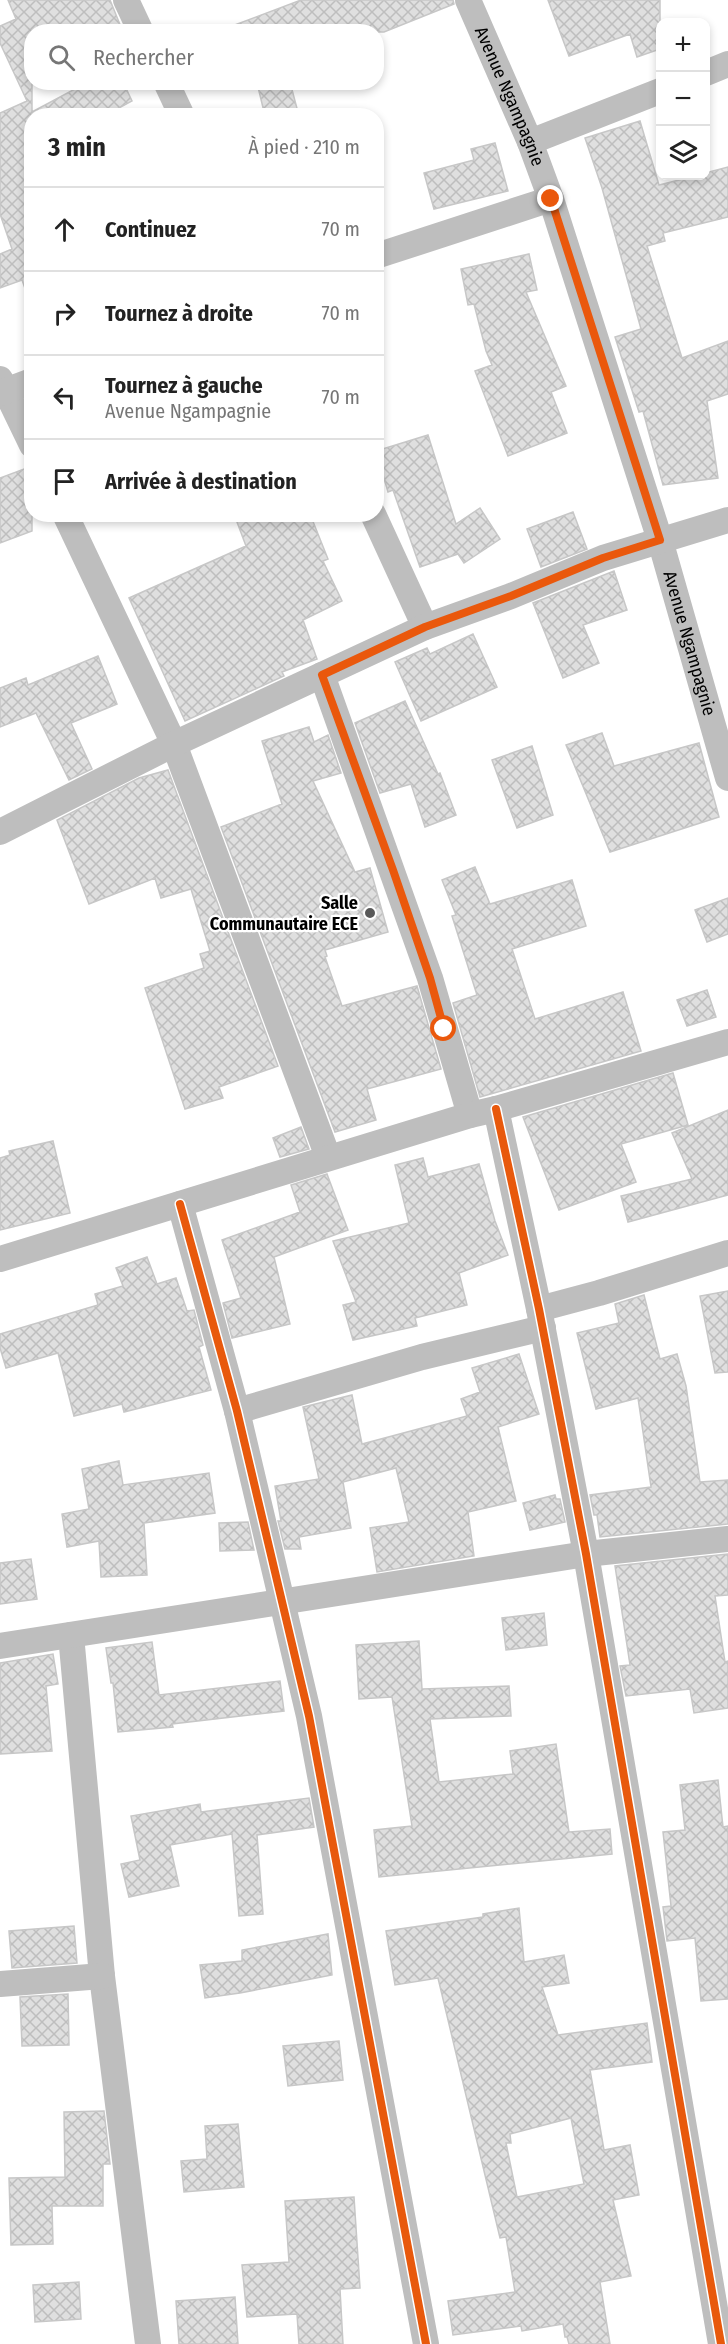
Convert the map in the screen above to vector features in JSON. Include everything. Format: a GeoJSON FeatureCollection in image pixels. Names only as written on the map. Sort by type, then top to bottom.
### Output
{"type":"FeatureCollection","features":[{"type":"Feature","properties":{"kind":"street"},"geometry":{"type":"LineString","coordinates":[[126,0],[137,24]]}},
{"type":"Feature","properties":{"kind":"street","name":"Avenue Ngampagnie"},"geometry":{"type":"LineString","coordinates":[[468,0],[531,142],[551,199],[660,540],[728,778]]}},
{"type":"Feature","properties":{"kind":"street"},"geometry":{"type":"LineString","coordinates":[[708,72],[728,64]]}},
{"type":"Feature","properties":{"kind":"street"},"geometry":{"type":"LineString","coordinates":[[170,90],[178,108]]}},
{"type":"Feature","properties":{"kind":"street"},"geometry":{"type":"LineString","coordinates":[[531,142],[656,93]]}},
{"type":"Feature","properties":{"kind":"street"},"geometry":{"type":"LineString","coordinates":[[384,253],[551,199]]}},
{"type":"Feature","properties":{"kind":"street"},"geometry":{"type":"LineString","coordinates":[[24,383],[2,388],[24,430]]}},
{"type":"Feature","properties":{"kind":"street"},"geometry":{"type":"LineString","coordinates":[[0,832],[174,744],[425,627],[511,596],[603,558],[728,520]]}},
{"type":"Feature","properties":{"kind":"street"},"geometry":{"type":"LineString","coordinates":[[69,522],[174,744],[328,1157]]}},
{"type":"Feature","properties":{"kind":"street"},"geometry":{"type":"LineString","coordinates":[[377,522],[425,627]]}},
{"type":"Feature","properties":{"kind":"street"},"geometry":{"type":"LineString","coordinates":[[322,675],[430,978],[470,1114]]}},
{"type":"Feature","properties":{"kind":"street"},"geometry":{"type":"LineString","coordinates":[[0,1259],[470,1114],[496,1109],[728,1041]]}},
{"type":"Feature","properties":{"kind":"street"},"geometry":{"type":"LineString","coordinates":[[496,1109],[541,1319],[586,1554],[721,2344]]}},
{"type":"Feature","properties":{"kind":"street"},"geometry":{"type":"LineString","coordinates":[[180,1203],[237,1411],[309,1716],[426,2344]]}},
{"type":"Feature","properties":{"kind":"street"},"geometry":{"type":"LineString","coordinates":[[237,1411],[422,1357],[541,1319],[599,1293],[728,1253]]}},
{"type":"Feature","properties":{"kind":"street"},"geometry":{"type":"LineString","coordinates":[[0,1646],[586,1554],[728,1539]]}},
{"type":"Feature","properties":{"kind":"street"},"geometry":{"type":"LineString","coordinates":[[71,1635],[102,1976],[148,2344]]}},
{"type":"Feature","properties":{"kind":"street"},"geometry":{"type":"LineString","coordinates":[[0,1984],[102,1976]]}},
{"type":"Feature","properties":{"kind":"building"},"geometry":{"type":"Polygon","coordinates":[[[8,0],[110,0],[120,24],[24,24],[24,90],[32,90],[32,108],[24,108],[24,286],[22,280],[0,288],[0,254],[12,249],[0,214],[0,113],[27,101],[0,43],[0,26],[16,19],[8,0]]]}},
{"type":"Feature","properties":{"kind":"building"},"geometry":{"type":"Polygon","coordinates":[[[301,0],[453,0],[454,4],[384,32],[384,24],[237,24],[301,0]]]}},
{"type":"Feature","properties":{"kind":"building"},"geometry":{"type":"Polygon","coordinates":[[[548,0],[660,0],[660,18],[656,18],[656,50],[637,57],[630,34],[569,56],[548,0]]]}},
{"type":"Feature","properties":{"kind":"building"},"geometry":{"type":"Polygon","coordinates":[[[73,90],[127,90],[132,101],[119,108],[39,108],[73,90]]]}},
{"type":"Feature","properties":{"kind":"building"},"geometry":{"type":"Polygon","coordinates":[[[259,90],[292,90],[297,108],[263,108],[259,90]]]}},
{"type":"Feature","properties":{"kind":"building"},"geometry":{"type":"Polygon","coordinates":[[[640,121],[659,185],[679,180],[710,180],[710,172],[728,167],[728,217],[663,233],[665,241],[647,246],[682,358],[728,341],[728,394],[707,401],[718,478],[663,485],[643,411],[639,412],[615,337],[641,329],[602,188],[585,138],[640,121]]]}},
{"type":"Feature","properties":{"kind":"building"},"geometry":{"type":"Polygon","coordinates":[[[495,143],[508,191],[434,209],[424,173],[474,160],[471,149],[495,143]]]}},
{"type":"Feature","properties":{"kind":"building"},"geometry":{"type":"Polygon","coordinates":[[[529,254],[537,290],[526,292],[566,386],[551,392],[567,433],[508,456],[475,371],[492,365],[474,304],[468,305],[461,269],[529,254]]]}},
{"type":"Feature","properties":{"kind":"building"},"geometry":{"type":"Polygon","coordinates":[[[428,435],[456,524],[480,508],[500,539],[464,563],[458,554],[420,567],[393,490],[388,492],[384,478],[384,449],[428,435]]]}},
{"type":"Feature","properties":{"kind":"building"},"geometry":{"type":"Polygon","coordinates":[[[24,469],[24,522],[32,522],[32,531],[0,543],[0,478],[24,469]]]}},
{"type":"Feature","properties":{"kind":"building"},"geometry":{"type":"Polygon","coordinates":[[[573,512],[587,549],[541,567],[527,529],[573,512]]]}},
{"type":"Feature","properties":{"kind":"building"},"geometry":{"type":"Polygon","coordinates":[[[237,522],[313,522],[328,559],[323,561],[342,601],[303,620],[317,659],[282,672],[284,676],[185,721],[129,598],[246,546],[237,522]]]}},
{"type":"Feature","properties":{"kind":"building"},"geometry":{"type":"Polygon","coordinates":[[[614,571],[627,610],[583,625],[599,663],[563,678],[533,603],[614,571]]]}},
{"type":"Feature","properties":{"kind":"building"},"geometry":{"type":"Polygon","coordinates":[[[473,634],[497,687],[421,721],[395,662],[427,648],[430,654],[473,634]]]}},
{"type":"Feature","properties":{"kind":"building"},"geometry":{"type":"Polygon","coordinates":[[[98,656],[117,704],[71,723],[92,769],[69,780],[36,713],[0,727],[0,688],[26,678],[28,685],[98,656]]]}},
{"type":"Feature","properties":{"kind":"building"},"geometry":{"type":"Polygon","coordinates":[[[405,701],[438,774],[440,773],[456,815],[425,827],[411,784],[380,793],[355,723],[405,701]]]}},
{"type":"Feature","properties":{"kind":"building"},"geometry":{"type":"Polygon","coordinates":[[[309,727],[314,742],[328,735],[341,773],[313,781],[355,872],[370,868],[388,932],[325,950],[327,956],[325,957],[342,1006],[417,986],[441,1069],[367,1089],[376,1120],[335,1132],[221,827],[282,804],[262,741],[309,727]]]}},
{"type":"Feature","properties":{"kind":"building"},"geometry":{"type":"Polygon","coordinates":[[[602,733],[614,766],[699,743],[719,817],[610,852],[566,745],[602,733]]]}},
{"type":"Feature","properties":{"kind":"building"},"geometry":{"type":"Polygon","coordinates":[[[532,746],[553,815],[517,828],[492,760],[532,746]]]}},
{"type":"Feature","properties":{"kind":"building"},"geometry":{"type":"Polygon","coordinates":[[[168,770],[278,1066],[219,1087],[223,1098],[185,1109],[145,988],[204,968],[200,954],[210,951],[191,889],[161,898],[155,878],[89,904],[57,820],[139,778],[168,770]]]}},
{"type":"Feature","properties":{"kind":"building"},"geometry":{"type":"Polygon","coordinates":[[[475,867],[490,904],[572,880],[586,926],[512,949],[535,1019],[623,992],[641,1051],[480,1097],[453,1003],[477,995],[452,916],[456,915],[442,880],[475,867]]]}},
{"type":"Feature","properties":{"kind":"building"},"geometry":{"type":"Polygon","coordinates":[[[728,898],[728,934],[707,942],[695,910],[728,898]]]}},
{"type":"Feature","properties":{"kind":"building"},"geometry":{"type":"Polygon","coordinates":[[[707,990],[716,1017],[687,1026],[677,1000],[707,990]]]}},
{"type":"Feature","properties":{"kind":"building"},"geometry":{"type":"Polygon","coordinates":[[[673,1073],[688,1125],[621,1144],[636,1182],[559,1210],[523,1117],[673,1073]]]}},
{"type":"Feature","properties":{"kind":"building"},"geometry":{"type":"Polygon","coordinates":[[[728,1110],[728,1195],[628,1222],[621,1196],[692,1179],[672,1133],[728,1110]]]}},
{"type":"Feature","properties":{"kind":"building"},"geometry":{"type":"Polygon","coordinates":[[[301,1127],[309,1149],[280,1157],[273,1138],[301,1127]]]}},
{"type":"Feature","properties":{"kind":"building"},"geometry":{"type":"Polygon","coordinates":[[[53,1141],[70,1213],[0,1230],[0,1158],[10,1155],[9,1151],[53,1141]]]}},
{"type":"Feature","properties":{"kind":"building"},"geometry":{"type":"Polygon","coordinates":[[[423,1158],[428,1177],[479,1164],[495,1221],[508,1255],[459,1273],[467,1305],[415,1318],[417,1326],[353,1340],[343,1305],[356,1302],[333,1241],[409,1223],[395,1165],[423,1158]]]}},
{"type":"Feature","properties":{"kind":"building"},"geometry":{"type":"Polygon","coordinates":[[[327,1174],[348,1230],[274,1257],[290,1324],[232,1338],[223,1303],[241,1298],[222,1240],[300,1212],[291,1185],[327,1174]]]}},
{"type":"Feature","properties":{"kind":"building"},"geometry":{"type":"Polygon","coordinates":[[[147,1257],[157,1284],[176,1278],[187,1311],[194,1310],[203,1345],[199,1347],[211,1390],[124,1412],[122,1404],[74,1416],[58,1353],[6,1368],[0,1348],[0,1334],[98,1305],[95,1294],[123,1286],[116,1268],[147,1257]]]}},
{"type":"Feature","properties":{"kind":"building"},"geometry":{"type":"Polygon","coordinates":[[[728,1291],[728,1372],[715,1373],[700,1296],[728,1291]]]}},
{"type":"Feature","properties":{"kind":"building"},"geometry":{"type":"Polygon","coordinates":[[[644,1295],[660,1359],[677,1354],[686,1386],[700,1482],[728,1480],[728,1524],[600,1537],[597,1515],[594,1515],[590,1495],[651,1487],[638,1398],[596,1409],[577,1333],[619,1323],[615,1304],[644,1295]]]}},
{"type":"Feature","properties":{"kind":"building"},"geometry":{"type":"Polygon","coordinates":[[[519,1354],[539,1414],[498,1427],[516,1501],[468,1512],[474,1556],[377,1572],[370,1528],[409,1522],[396,1468],[343,1482],[351,1528],[299,1537],[301,1549],[285,1549],[278,1521],[281,1521],[275,1486],[319,1479],[303,1407],[352,1395],[362,1444],[467,1416],[461,1399],[480,1392],[472,1368],[519,1354]]]}},
{"type":"Feature","properties":{"kind":"building"},"geometry":{"type":"Polygon","coordinates":[[[119,1461],[123,1485],[209,1473],[215,1513],[144,1523],[147,1575],[101,1577],[99,1541],[67,1547],[62,1514],[89,1509],[82,1469],[119,1461]]]}},
{"type":"Feature","properties":{"kind":"building"},"geometry":{"type":"Polygon","coordinates":[[[555,1495],[556,1499],[560,1499],[565,1522],[530,1530],[523,1503],[555,1495]]]}},
{"type":"Feature","properties":{"kind":"building"},"geometry":{"type":"Polygon","coordinates":[[[248,1522],[254,1550],[220,1551],[219,1523],[248,1522]]]}},
{"type":"Feature","properties":{"kind":"building"},"geometry":{"type":"Polygon","coordinates":[[[728,1554],[728,1595],[715,1596],[725,1662],[728,1661],[728,1708],[694,1713],[690,1689],[626,1696],[620,1666],[630,1665],[615,1566],[728,1554]]]}},
{"type":"Feature","properties":{"kind":"building"},"geometry":{"type":"Polygon","coordinates":[[[31,1559],[37,1599],[0,1604],[0,1563],[31,1559]]]}},
{"type":"Feature","properties":{"kind":"building"},"geometry":{"type":"Polygon","coordinates":[[[544,1613],[547,1645],[506,1650],[502,1618],[544,1613]]]}},
{"type":"Feature","properties":{"kind":"building"},"geometry":{"type":"Polygon","coordinates":[[[419,1641],[422,1689],[509,1686],[511,1716],[430,1719],[439,1782],[513,1774],[510,1751],[556,1744],[569,1832],[610,1829],[612,1854],[379,1877],[374,1830],[412,1826],[392,1697],[359,1699],[356,1645],[419,1641]]]}},
{"type":"Feature","properties":{"kind":"building"},"geometry":{"type":"Polygon","coordinates":[[[152,1642],[159,1695],[280,1681],[284,1711],[172,1724],[173,1727],[118,1732],[113,1683],[111,1683],[106,1648],[152,1642]]]}},
{"type":"Feature","properties":{"kind":"building"},"geometry":{"type":"Polygon","coordinates":[[[53,1654],[58,1684],[46,1686],[52,1751],[0,1754],[0,1663],[53,1654]]]}},
{"type":"Feature","properties":{"kind":"building"},"geometry":{"type":"Polygon","coordinates":[[[718,1780],[723,1827],[728,1826],[728,1999],[701,2001],[695,1938],[667,1941],[663,1907],[671,1906],[663,1832],[685,1830],[680,1785],[718,1780]]]}},
{"type":"Feature","properties":{"kind":"building"},"geometry":{"type":"Polygon","coordinates":[[[309,1798],[314,1827],[257,1835],[263,1914],[239,1916],[232,1834],[170,1845],[179,1886],[129,1897],[121,1864],[140,1860],[131,1816],[200,1804],[201,1812],[309,1798]]]}},
{"type":"Feature","properties":{"kind":"building"},"geometry":{"type":"Polygon","coordinates":[[[519,1908],[524,1962],[564,1955],[569,1983],[542,1987],[558,2035],[647,2023],[652,2062],[590,2070],[604,2150],[630,2145],[639,2195],[613,2200],[631,2276],[600,2282],[610,2344],[569,2344],[565,2337],[563,2324],[522,2331],[521,2326],[453,2335],[448,2301],[515,2292],[506,2237],[500,2238],[438,1978],[395,1985],[386,1931],[483,1917],[483,1914],[519,1908]],[[571,2118],[510,2134],[511,2143],[506,2143],[517,2197],[584,2184],[571,2118]]]}},
{"type":"Feature","properties":{"kind":"building"},"geometry":{"type":"Polygon","coordinates":[[[74,1926],[77,1963],[12,1968],[9,1931],[74,1926]]]}},
{"type":"Feature","properties":{"kind":"building"},"geometry":{"type":"Polygon","coordinates":[[[328,1934],[332,1975],[205,1998],[200,1965],[242,1961],[242,1950],[328,1934]]]}},
{"type":"Feature","properties":{"kind":"building"},"geometry":{"type":"Polygon","coordinates":[[[68,1994],[69,2045],[22,2046],[20,1997],[68,1994]]]}},
{"type":"Feature","properties":{"kind":"building"},"geometry":{"type":"Polygon","coordinates":[[[339,2041],[343,2080],[288,2086],[283,2046],[339,2041]]]}},
{"type":"Feature","properties":{"kind":"building"},"geometry":{"type":"Polygon","coordinates":[[[104,2111],[110,2164],[103,2164],[103,2206],[52,2206],[53,2244],[11,2245],[9,2178],[65,2177],[64,2112],[104,2111]]]}},
{"type":"Feature","properties":{"kind":"building"},"geometry":{"type":"Polygon","coordinates":[[[238,2124],[244,2187],[184,2192],[181,2161],[207,2159],[205,2126],[238,2124]]]}},
{"type":"Feature","properties":{"kind":"building"},"geometry":{"type":"Polygon","coordinates":[[[354,2197],[360,2288],[340,2289],[343,2344],[299,2344],[297,2314],[247,2317],[242,2265],[289,2262],[285,2201],[354,2197]]]}},
{"type":"Feature","properties":{"kind":"building"},"geometry":{"type":"Polygon","coordinates":[[[79,2282],[81,2319],[35,2322],[33,2285],[79,2282]]]}},
{"type":"Feature","properties":{"kind":"building"},"geometry":{"type":"Polygon","coordinates":[[[235,2297],[238,2344],[179,2344],[176,2301],[235,2297]]]}},
{"type":"Feature","properties":{"kind":"cycle path"},"geometry":{"type":"LineString","coordinates":[[496,1109],[539,1309],[586,1554],[721,2344]]}},
{"type":"Feature","properties":{"kind":"cycle path"},"geometry":{"type":"LineString","coordinates":[[180,1204],[237,1411],[309,1716],[426,2344]]}},
{"type":"Feature","properties":{"kind":"place","name":"Salle Communautaire ECE"},"geometry":{"type":"Point","coordinates":[370,913]}},
{"type":"Feature","properties":{"kind":"route"},"geometry":{"type":"LineString","coordinates":[[444,1029],[430,978],[393,870],[322,675],[425,627],[511,596],[603,558],[660,540],[551,199]]}}]}
